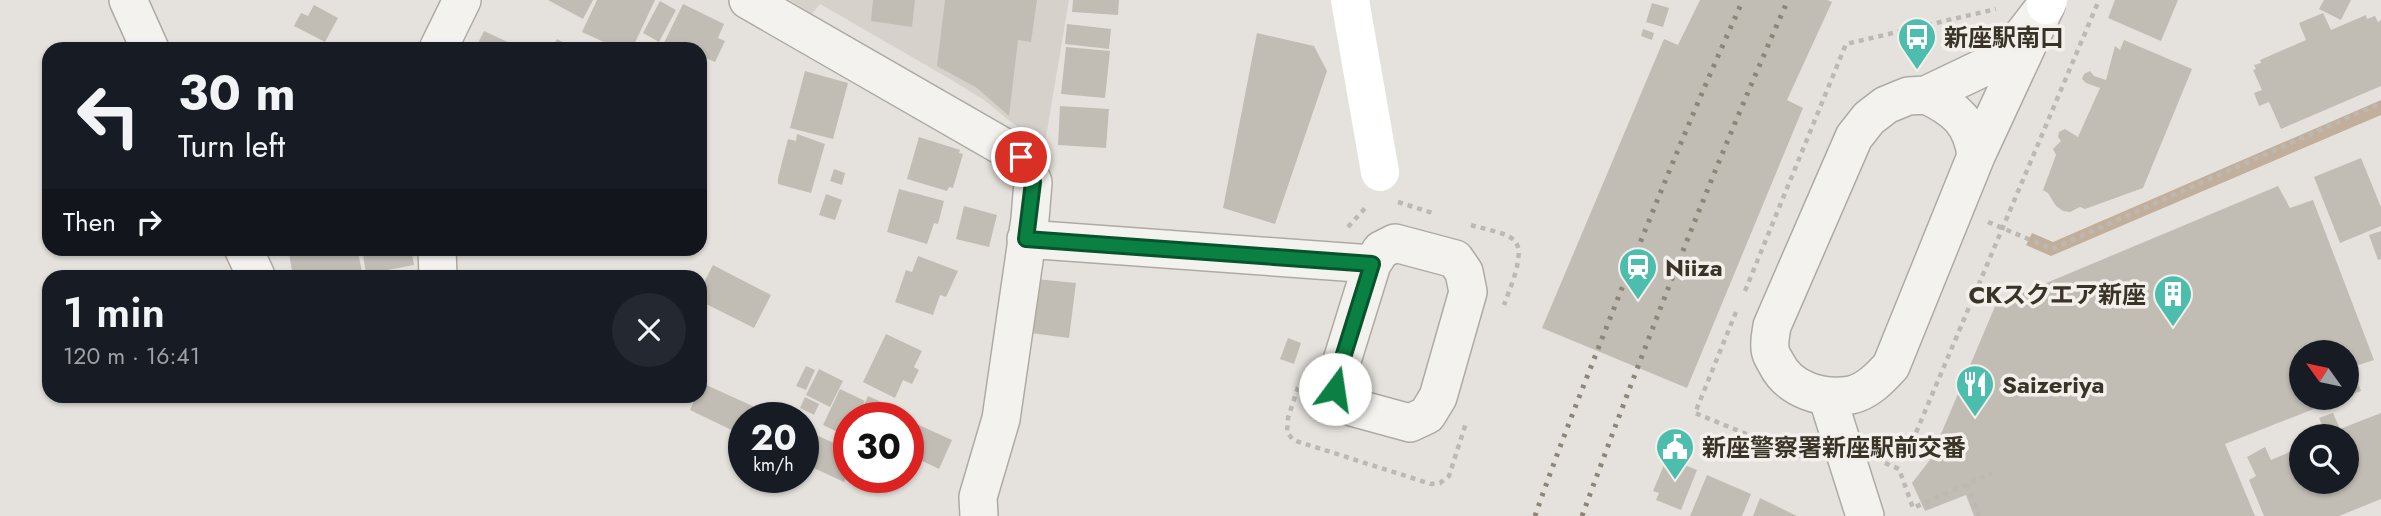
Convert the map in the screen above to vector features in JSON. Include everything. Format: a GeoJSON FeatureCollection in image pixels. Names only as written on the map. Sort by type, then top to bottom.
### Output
{"type":"FeatureCollection","features":[{"type":"Feature","properties":{"kind":"street"},"geometry":{"type":"LineString","coordinates":[[128,0],[147,42]]}},
{"type":"Feature","properties":{"kind":"street"},"geometry":{"type":"LineString","coordinates":[[441,42],[462,0]]}},
{"type":"Feature","properties":{"kind":"street"},"geometry":{"type":"LineString","coordinates":[[748,0],[1021,157],[1033,182],[1001,419],[978,497],[979,516]]}},
{"type":"Feature","properties":{"kind":"street"},"geometry":{"type":"LineString","coordinates":[[1350,0],[1379,185]]}},
{"type":"Feature","properties":{"kind":"street"},"geometry":{"type":"LineString","coordinates":[[2047,3],[1976,156],[1891,366],[1875,383],[1853,394],[1827,396],[1793,385],[1780,371],[1769,350],[1772,326],[1854,137],[1869,118],[1886,105],[1908,96],[1926,95],[1993,63],[2019,40],[2047,3]]}},
{"type":"Feature","properties":{"kind":"street"},"geometry":{"type":"LineString","coordinates":[[1926,95],[1945,104],[1963,119],[1974,138],[1976,156]]}},
{"type":"Feature","properties":{"kind":"street"},"geometry":{"type":"LineString","coordinates":[[1026,239],[1372,264]]}},
{"type":"Feature","properties":{"kind":"street"},"geometry":{"type":"LineString","coordinates":[[1395,243],[1455,259],[1464,272],[1468,292],[1438,397],[1427,415],[1410,423],[1355,408],[1342,402],[1335,389],[1372,264],[1381,250],[1395,243]]}},
{"type":"Feature","properties":{"kind":"street"},"geometry":{"type":"LineString","coordinates":[[1827,396],[1865,516]]}},
{"type":"Feature","properties":{"kind":"path"},"geometry":{"type":"LineString","coordinates":[[1880,451],[1915,435],[2099,0]]}},
{"type":"Feature","properties":{"kind":"path"},"geometry":{"type":"LineString","coordinates":[[1955,208],[2053,249],[2381,103]]}},
{"type":"Feature","properties":{"kind":"path"},"geometry":{"type":"LineString","coordinates":[[1344,231],[1365,207],[1379,185],[1387,198],[1438,214]]}},
{"type":"Feature","properties":{"kind":"path"},"geometry":{"type":"LineString","coordinates":[[1463,223],[1513,239],[1519,247],[1518,262],[1502,313]]}},
{"type":"Feature","properties":{"kind":"path"},"geometry":{"type":"LineString","coordinates":[[1301,379],[1288,418],[1287,432],[1293,440],[1432,484],[1440,483],[1449,476],[1469,413]]}},
{"type":"Feature","properties":{"kind":"path"},"geometry":{"type":"LineString","coordinates":[[1899,469],[1913,508],[1992,473]]}},
{"type":"Feature","properties":{"kind":"path"},"geometry":{"type":"LineString","coordinates":[[1967,484],[1979,516]]}},
{"type":"Feature","properties":{"kind":"shaded area"},"geometry":{"type":"Polygon","coordinates":[[[790,0],[1069,0],[1044,149],[984,100],[950,79],[820,4],[812,14],[790,0]]]}},
{"type":"Feature","properties":{"kind":"shaded area"},"geometry":{"type":"Polygon","coordinates":[[[2381,100],[2381,115],[2051,256],[2026,245],[2032,233],[2053,242],[2381,100]]]}},
{"type":"Feature","properties":{"kind":"building"},"geometry":{"type":"Polygon","coordinates":[[[548,0],[593,0],[583,19],[548,0]]]}},
{"type":"Feature","properties":{"kind":"building"},"geometry":{"type":"Polygon","coordinates":[[[597,0],[655,0],[635,42],[604,42],[582,32],[597,0]]]}},
{"type":"Feature","properties":{"kind":"building"},"geometry":{"type":"Polygon","coordinates":[[[873,0],[915,0],[912,27],[871,21],[873,0]]]}},
{"type":"Feature","properties":{"kind":"building"},"geometry":{"type":"Polygon","coordinates":[[[945,0],[1037,0],[1031,42],[1018,40],[1009,116],[977,88],[937,66],[945,0]]]}},
{"type":"Feature","properties":{"kind":"building"},"geometry":{"type":"Polygon","coordinates":[[[1073,0],[1119,0],[1118,15],[1072,12],[1073,0]]]}},
{"type":"Feature","properties":{"kind":"building"},"geometry":{"type":"Polygon","coordinates":[[[1700,0],[1832,2],[1787,100],[1803,108],[1687,388],[1542,328],[1664,39],[1678,45],[1700,0]]]}},
{"type":"Feature","properties":{"kind":"building"},"geometry":{"type":"Polygon","coordinates":[[[2115,0],[2178,0],[2161,41],[2108,18],[2115,0]]]}},
{"type":"Feature","properties":{"kind":"building"},"geometry":{"type":"Polygon","coordinates":[[[2324,0],[2351,0],[2341,20],[2319,9],[2324,0]]]}},
{"type":"Feature","properties":{"kind":"building"},"geometry":{"type":"Polygon","coordinates":[[[660,1],[676,10],[659,42],[643,33],[660,1]]]}},
{"type":"Feature","properties":{"kind":"building"},"geometry":{"type":"Polygon","coordinates":[[[1652,3],[1669,8],[1663,27],[1646,22],[1652,3]]]}},
{"type":"Feature","properties":{"kind":"building"},"geometry":{"type":"Polygon","coordinates":[[[683,4],[724,24],[718,38],[725,41],[715,62],[707,58],[707,42],[664,42],[683,4]]]}},
{"type":"Feature","properties":{"kind":"building"},"geometry":{"type":"Polygon","coordinates":[[[314,5],[338,18],[325,42],[294,26],[301,13],[308,16],[314,5]]]}},
{"type":"Feature","properties":{"kind":"building"},"geometry":{"type":"Polygon","coordinates":[[[2323,13],[2331,30],[2366,15],[2367,19],[2375,16],[2378,22],[2381,20],[2381,86],[2281,129],[2269,102],[2259,106],[2254,93],[2262,90],[2253,70],[2256,69],[2254,65],[2306,40],[2299,23],[2323,13]]]}},
{"type":"Feature","properties":{"kind":"building"},"geometry":{"type":"Polygon","coordinates":[[[1067,24],[1111,29],[1109,49],[1065,44],[1067,24]]]}},
{"type":"Feature","properties":{"kind":"building"},"geometry":{"type":"Polygon","coordinates":[[[1643,29],[1654,33],[1652,40],[1641,36],[1643,29]]]}},
{"type":"Feature","properties":{"kind":"building"},"geometry":{"type":"Polygon","coordinates":[[[484,31],[508,42],[478,42],[484,31]]]}},
{"type":"Feature","properties":{"kind":"building"},"geometry":{"type":"Polygon","coordinates":[[[1257,33],[1314,46],[1327,71],[1275,224],[1223,208],[1257,33]]]}},
{"type":"Feature","properties":{"kind":"building"},"geometry":{"type":"Polygon","coordinates":[[[2124,40],[2192,69],[2143,188],[2085,209],[2080,207],[2070,212],[2063,211],[2043,190],[2056,155],[2053,149],[2061,141],[2059,132],[2065,129],[2078,137],[2100,88],[2086,83],[2082,79],[2084,74],[2090,71],[2094,76],[2106,80],[2115,46],[2120,50],[2124,40]]]}},
{"type":"Feature","properties":{"kind":"building"},"geometry":{"type":"Polygon","coordinates":[[[1066,47],[1110,51],[1105,98],[1061,94],[1066,47]]]}},
{"type":"Feature","properties":{"kind":"building"},"geometry":{"type":"Polygon","coordinates":[[[805,71],[848,83],[833,139],[790,128],[805,71]]]}},
{"type":"Feature","properties":{"kind":"building"},"geometry":{"type":"Polygon","coordinates":[[[1060,106],[1109,109],[1106,148],[1058,145],[1060,106]]]}},
{"type":"Feature","properties":{"kind":"building"},"geometry":{"type":"Polygon","coordinates":[[[797,134],[825,144],[811,193],[778,184],[788,139],[796,141],[797,134]]]}},
{"type":"Feature","properties":{"kind":"building"},"geometry":{"type":"Polygon","coordinates":[[[919,137],[960,150],[959,153],[963,154],[953,188],[949,187],[947,191],[907,179],[919,137]]]}},
{"type":"Feature","properties":{"kind":"building"},"geometry":{"type":"Polygon","coordinates":[[[2361,158],[2381,207],[2381,226],[2340,243],[2314,177],[2361,158]]]}},
{"type":"Feature","properties":{"kind":"building"},"geometry":{"type":"Polygon","coordinates":[[[834,169],[845,173],[842,185],[830,181],[834,169]]]}},
{"type":"Feature","properties":{"kind":"building","name":"CKスクエア新座"},"geometry":{"type":"Polygon","coordinates":[[[2278,186],[2290,208],[2313,200],[2374,360],[2359,365],[2359,340],[2289,340],[2289,410],[2311,410],[2225,444],[2255,516],[1974,516],[1966,495],[1925,511],[1912,483],[1943,443],[1938,441],[1996,304],[2278,186]]]}},
{"type":"Feature","properties":{"kind":"building"},"geometry":{"type":"Polygon","coordinates":[[[899,189],[944,201],[938,224],[934,223],[927,244],[887,232],[899,189]]]}},
{"type":"Feature","properties":{"kind":"building"},"geometry":{"type":"Polygon","coordinates":[[[826,194],[842,200],[835,220],[819,215],[826,194]]]}},
{"type":"Feature","properties":{"kind":"building"},"geometry":{"type":"Polygon","coordinates":[[[964,206],[997,215],[989,247],[956,239],[964,206]]]}},
{"type":"Feature","properties":{"kind":"building"},"geometry":{"type":"Polygon","coordinates":[[[2381,231],[2381,259],[2378,260],[2369,235],[2381,231]]]}},
{"type":"Feature","properties":{"kind":"building"},"geometry":{"type":"Polygon","coordinates":[[[289,256],[359,256],[362,270],[292,270],[289,256]]]}},
{"type":"Feature","properties":{"kind":"building"},"geometry":{"type":"Polygon","coordinates":[[[363,256],[412,256],[414,265],[387,270],[365,270],[363,256]]]}},
{"type":"Feature","properties":{"kind":"building"},"geometry":{"type":"Polygon","coordinates":[[[918,256],[958,271],[946,297],[940,295],[933,315],[895,302],[906,270],[912,272],[918,256]]]}},
{"type":"Feature","properties":{"kind":"building"},"geometry":{"type":"Polygon","coordinates":[[[713,265],[771,295],[754,328],[707,304],[707,277],[713,265]]]}},
{"type":"Feature","properties":{"kind":"building"},"geometry":{"type":"Polygon","coordinates":[[[1036,279],[1076,283],[1069,338],[1030,333],[1036,279]]]}},
{"type":"Feature","properties":{"kind":"building"},"geometry":{"type":"Polygon","coordinates":[[[886,334],[922,351],[914,367],[919,370],[912,384],[903,380],[895,398],[863,382],[886,334]]]}},
{"type":"Feature","properties":{"kind":"building"},"geometry":{"type":"Polygon","coordinates":[[[1288,338],[1301,343],[1294,364],[1280,359],[1288,338]]]}},
{"type":"Feature","properties":{"kind":"building"},"geometry":{"type":"Polygon","coordinates":[[[806,366],[815,370],[806,390],[796,386],[806,366]]]}},
{"type":"Feature","properties":{"kind":"building"},"geometry":{"type":"Polygon","coordinates":[[[819,369],[843,381],[830,407],[806,395],[819,369]]]}},
{"type":"Feature","properties":{"kind":"building"},"geometry":{"type":"Polygon","coordinates":[[[707,385],[744,402],[728,402],[728,428],[690,410],[693,403],[707,403],[707,385]]]}},
{"type":"Feature","properties":{"kind":"building"},"geometry":{"type":"Polygon","coordinates":[[[840,389],[865,401],[865,402],[834,402],[840,389]]]}},
{"type":"Feature","properties":{"kind":"building"},"geometry":{"type":"Polygon","coordinates":[[[868,396],[881,402],[865,402],[868,396]]]}},
{"type":"Feature","properties":{"kind":"building"},"geometry":{"type":"Polygon","coordinates":[[[805,397],[815,402],[803,402],[805,397]]]}},
{"type":"Feature","properties":{"kind":"building"},"geometry":{"type":"Polygon","coordinates":[[[833,404],[833,430],[823,425],[833,404]]]}},
{"type":"Feature","properties":{"kind":"building"},"geometry":{"type":"Polygon","coordinates":[[[2333,413],[2338,424],[2322,424],[2319,418],[2333,413]]]}},
{"type":"Feature","properties":{"kind":"building"},"geometry":{"type":"Polygon","coordinates":[[[2381,413],[2381,499],[2339,516],[2264,516],[2249,480],[2256,476],[2247,457],[2265,447],[2271,460],[2289,452],[2289,494],[2359,494],[2359,424],[2353,424],[2381,413]]]}},
{"type":"Feature","properties":{"kind":"building"},"geometry":{"type":"Polygon","coordinates":[[[924,427],[952,440],[939,469],[924,462],[924,427]]]}},
{"type":"Feature","properties":{"kind":"building"},"geometry":{"type":"Polygon","coordinates":[[[819,436],[833,443],[833,477],[819,470],[819,436]]]}},
{"type":"Feature","properties":{"kind":"building","name":"新座警察署新座駅前交番"},"geometry":{"type":"Polygon","coordinates":[[[1667,458],[1697,470],[1681,510],[1656,500],[1659,493],[1653,491],[1667,458]]]}},
{"type":"Feature","properties":{"kind":"building"},"geometry":{"type":"Polygon","coordinates":[[[1707,475],[1751,494],[1742,516],[1690,516],[1707,475]]]}},
{"type":"Feature","properties":{"kind":"building"},"geometry":{"type":"Polygon","coordinates":[[[1760,498],[1797,516],[1753,516],[1760,498]]]}},
{"type":"Feature","properties":{"kind":"railway"},"geometry":{"type":"LineString","coordinates":[[1535,516],[1649,220],[1743,0]]}},
{"type":"Feature","properties":{"kind":"railway"},"geometry":{"type":"LineString","coordinates":[[1582,516],[1681,256],[1788,0]]}},
{"type":"Feature","properties":{"kind":"place","name":"新座駅南口"},"geometry":{"type":"Point","coordinates":[1917,71]}},
{"type":"Feature","properties":{"kind":"place","name":"Niiza"},"geometry":{"type":"Point","coordinates":[1638,301]}},
{"type":"Feature","properties":{"kind":"place","name":"CKスクエア新座"},"geometry":{"type":"Point","coordinates":[2173,328]}},
{"type":"Feature","properties":{"kind":"place","name":"Saizeriya"},"geometry":{"type":"Point","coordinates":[1975,418]}},
{"type":"Feature","properties":{"kind":"place","name":"新座警察署新座駅前交番"},"geometry":{"type":"Point","coordinates":[1675,481]}},
{"type":"Feature","properties":{"kind":"route"},"geometry":{"type":"LineString","coordinates":[[1021,157],[1033,182],[1026,239],[1372,264],[1335,389]]}}]}
